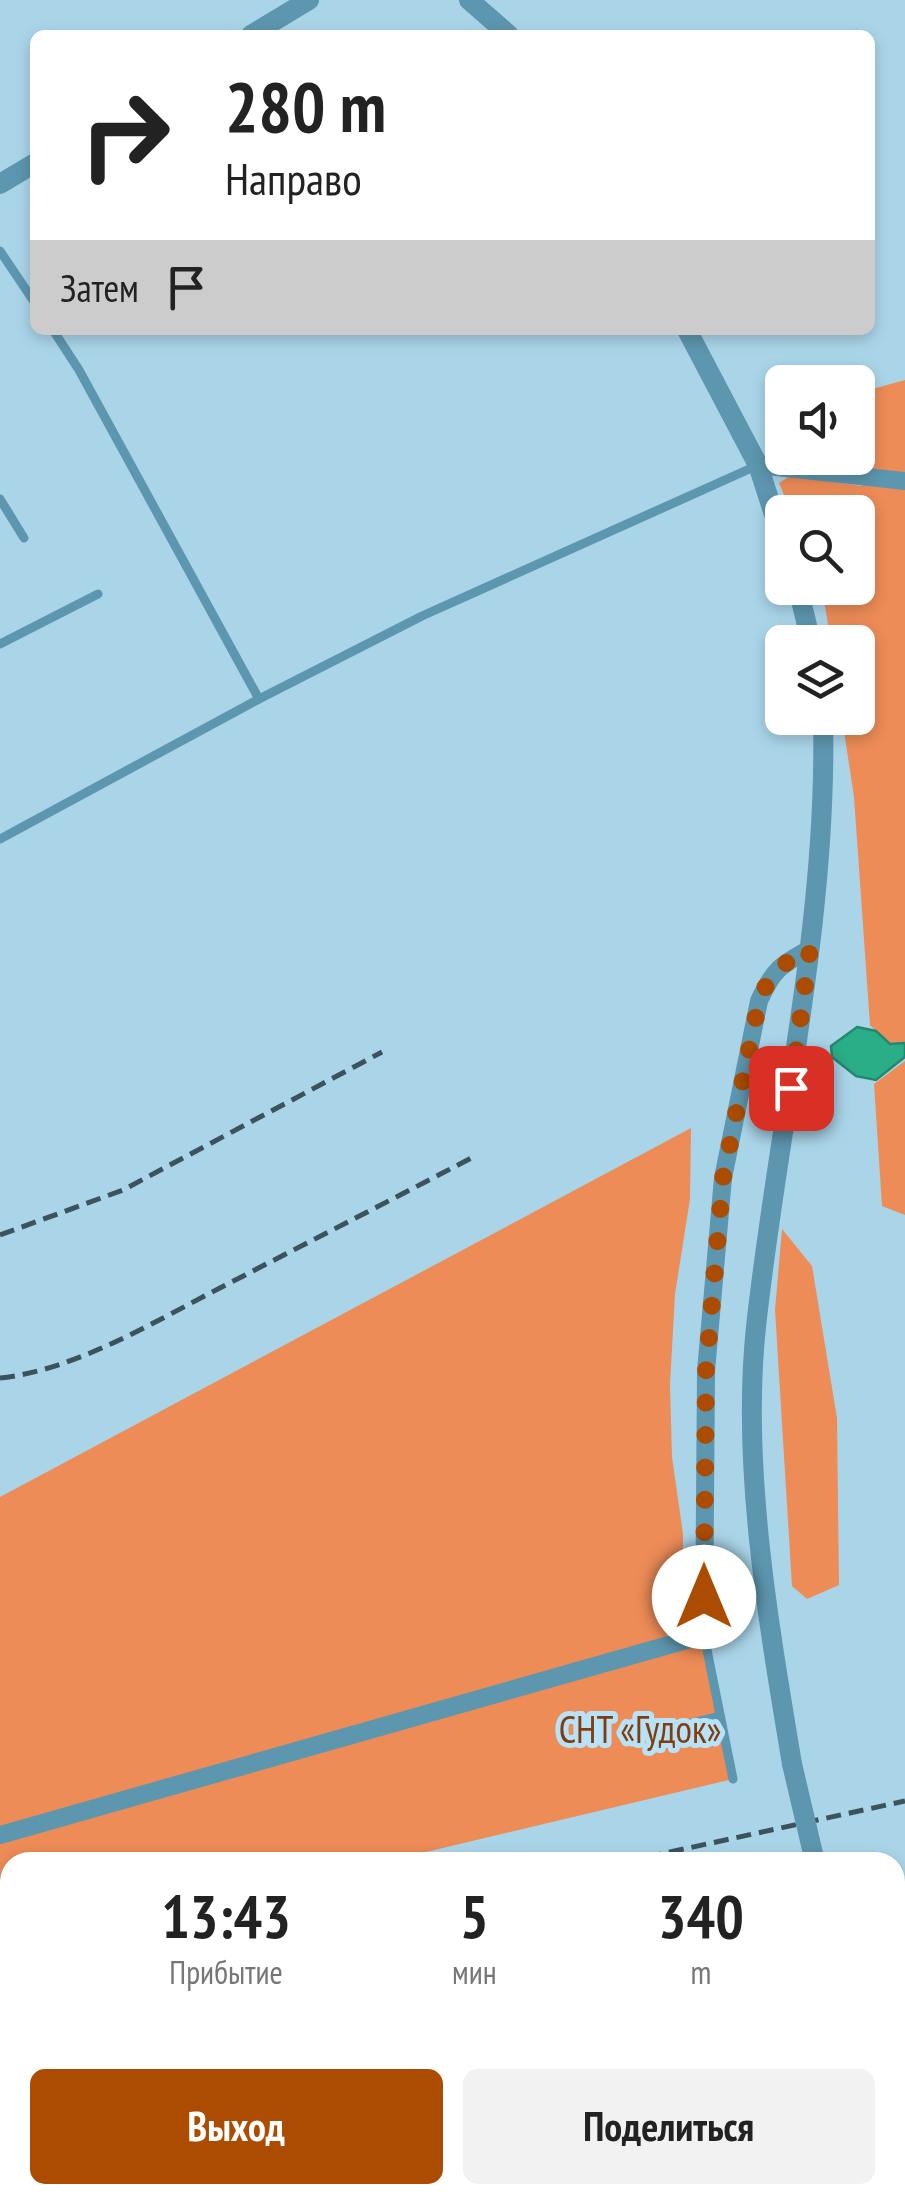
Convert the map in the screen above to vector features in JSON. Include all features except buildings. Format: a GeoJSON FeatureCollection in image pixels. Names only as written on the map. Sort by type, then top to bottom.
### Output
{"type":"FeatureCollection","features":[{"type":"Feature","properties":{"kind":"street"},"geometry":{"type":"LineString","coordinates":[[259,30],[310,0]]}},
{"type":"Feature","properties":{"kind":"street"},"geometry":{"type":"LineString","coordinates":[[470,0],[503,30]]}},
{"type":"Feature","properties":{"kind":"street"},"geometry":{"type":"LineString","coordinates":[[0,184],[30,166]]}},
{"type":"Feature","properties":{"kind":"street"},"geometry":{"type":"LineString","coordinates":[[690,335],[758,464],[768,495]]}},
{"type":"Feature","properties":{"kind":"street"},"geometry":{"type":"LineString","coordinates":[[758,464],[905,482]]}},
{"type":"Feature","properties":{"kind":"street"},"geometry":{"type":"LineString","coordinates":[[813,1852],[792,1764],[762,1554],[753,1430],[756,1329],[810,949],[822,834],[823,735]]}},
{"type":"Feature","properties":{"kind":"street"},"geometry":{"type":"LineString","coordinates":[[0,1835],[704,1635],[706,1371],[723,1178],[759,1001],[780,965],[810,949]]}},
{"type":"Feature","properties":{"kind":"lane"},"geometry":{"type":"LineString","coordinates":[[0,250],[30,295]]}},
{"type":"Feature","properties":{"kind":"lane"},"geometry":{"type":"LineString","coordinates":[[56,335],[259,699]]}},
{"type":"Feature","properties":{"kind":"lane"},"geometry":{"type":"LineString","coordinates":[[0,838],[422,616],[758,464]]}},
{"type":"Feature","properties":{"kind":"lane"},"geometry":{"type":"LineString","coordinates":[[0,499],[24,538]]}},
{"type":"Feature","properties":{"kind":"lane"},"geometry":{"type":"LineString","coordinates":[[0,644],[98,594]]}},
{"type":"Feature","properties":{"kind":"lane"},"geometry":{"type":"LineString","coordinates":[[704,1635],[733,1779]]}},
{"type":"Feature","properties":{"kind":"lane"},"geometry":{"type":"LineString","coordinates":[[691,1723],[720,1716]]}},
{"type":"Feature","properties":{"kind":"green space"},"geometry":{"type":"Polygon","coordinates":[[[905,380],[905,1043],[889,1044],[870,1025],[854,797],[845,735],[875,735],[875,625],[828,625],[825,605],[875,605],[875,495],[784,495],[779,483],[790,476],[862,486],[849,475],[875,475],[875,388],[905,380]]]}},
{"type":"Feature","properties":{"kind":"green space"},"geometry":{"type":"Polygon","coordinates":[[[905,1061],[905,1215],[882,1206],[874,1084],[905,1061]]]}},
{"type":"Feature","properties":{"kind":"green space","name":"СНТ «Гудок»"},"geometry":{"type":"Polygon","coordinates":[[[691,1128],[690,1199],[675,1294],[670,1385],[672,1457],[683,1534],[683,1588],[675,1624],[659,1647],[704,1635],[733,1779],[426,1852],[0,1852],[0,1497],[691,1128]]]}},
{"type":"Feature","properties":{"kind":"green space"},"geometry":{"type":"Polygon","coordinates":[[[782,1229],[812,1266],[837,1418],[839,1585],[807,1599],[792,1586],[775,1310],[782,1229]]]}},
{"type":"Feature","properties":{"kind":"shaded area"},"geometry":{"type":"Polygon","coordinates":[[[857,1027],[876,1031],[890,1044],[905,1043],[905,1057],[876,1080],[856,1076],[832,1057],[831,1046],[857,1027]]]}},
{"type":"Feature","properties":{"kind":"railway"},"geometry":{"type":"LineString","coordinates":[[0,1235],[123,1190],[382,1052]]}},
{"type":"Feature","properties":{"kind":"railway"},"geometry":{"type":"LineString","coordinates":[[0,1378],[56,1366],[140,1330],[477,1155]]}},
{"type":"Feature","properties":{"kind":"railway"},"geometry":{"type":"LineString","coordinates":[[670,1852],[905,1801]]}},
{"type":"Feature","properties":{"kind":"route"},"geometry":{"type":"LineString","coordinates":[[704,1597],[706,1371],[723,1178],[759,1001],[780,965],[810,949],[791,1088]]}}]}
